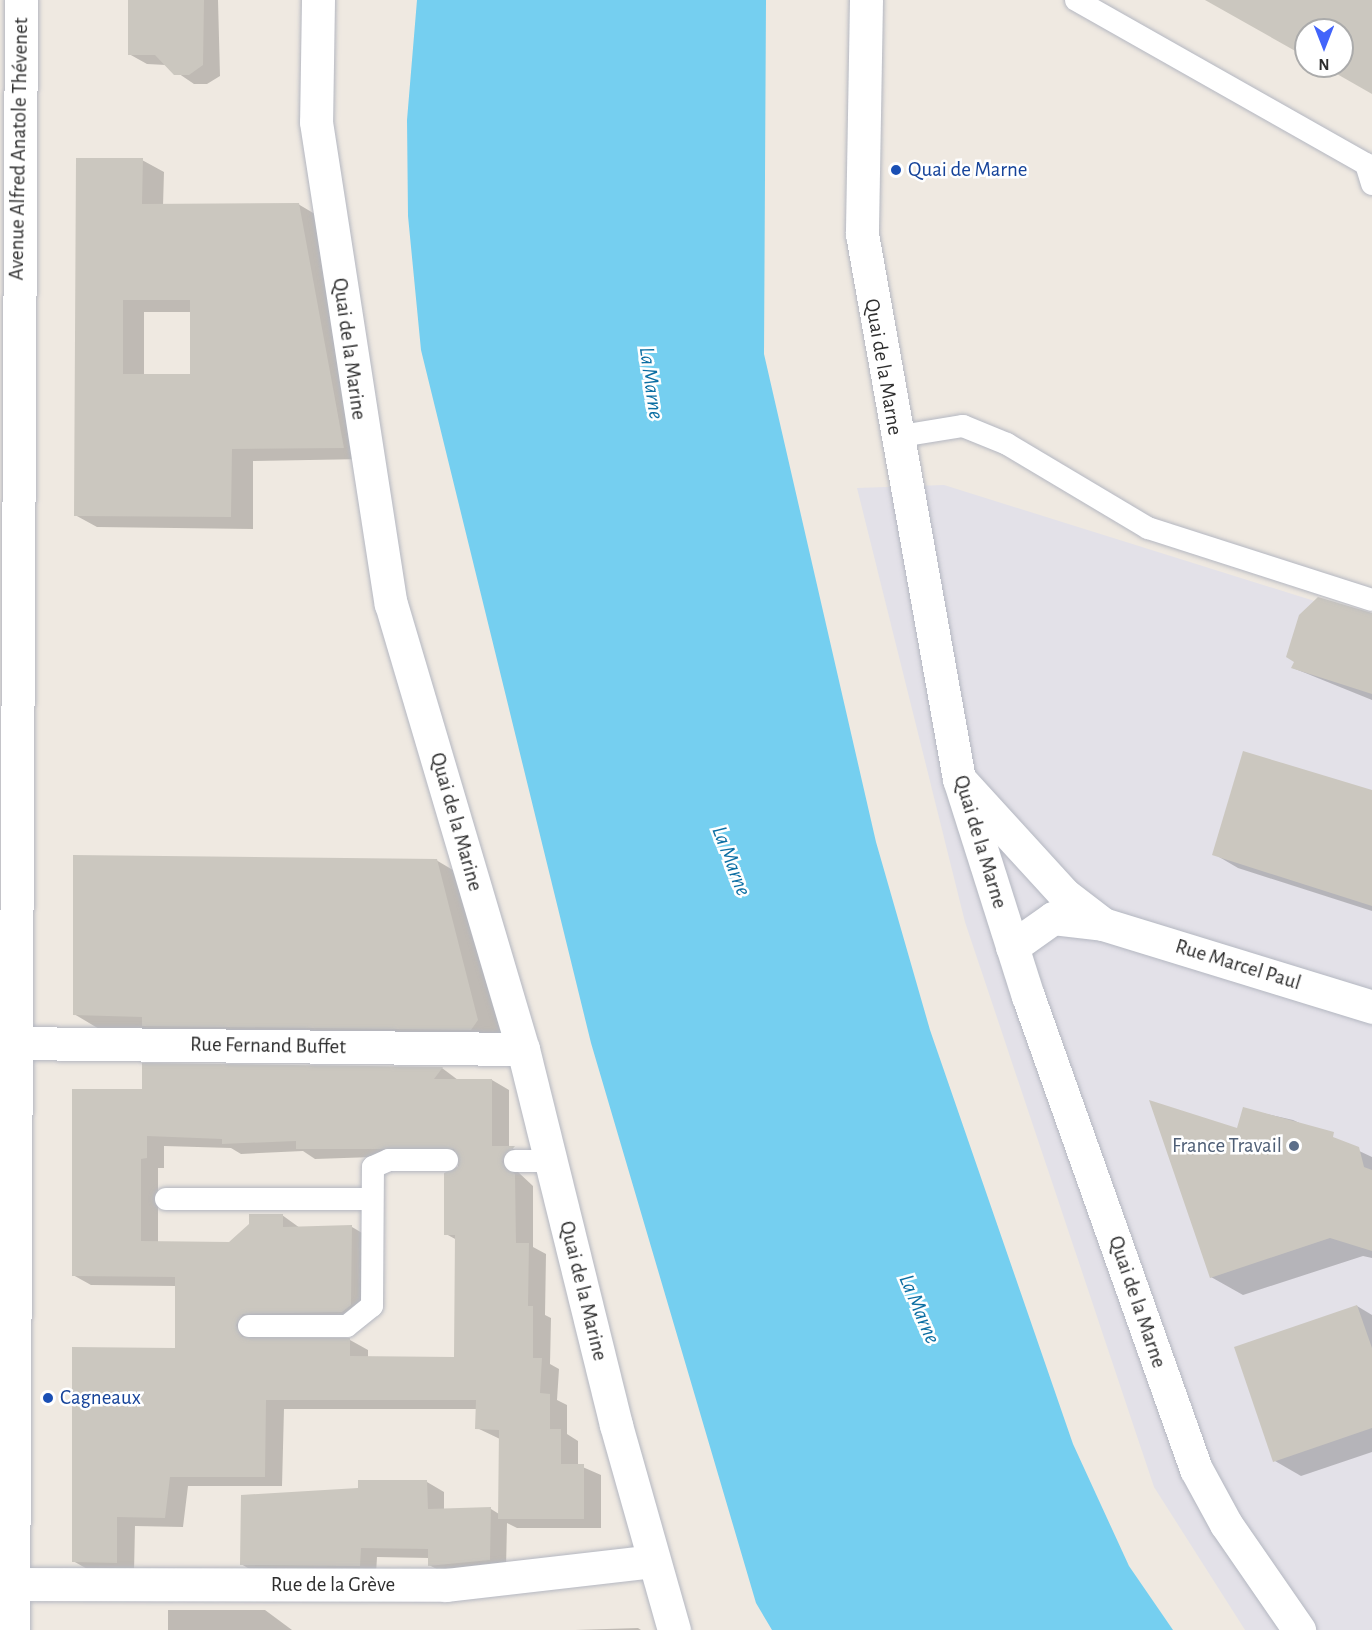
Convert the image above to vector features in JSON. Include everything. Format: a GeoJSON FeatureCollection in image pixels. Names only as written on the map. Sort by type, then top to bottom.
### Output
{"type":"FeatureCollection","features":[{"type":"Feature","properties":{"kind":"street","name":"Quai de la Marine"},"geometry":{"type":"LineString","coordinates":[[318,0],[316,122],[353,387],[392,604],[523,1049],[652,1561],[674,1630]]}},
{"type":"Feature","properties":{"kind":"street","name":"Quai de la Marne"},"geometry":{"type":"LineString","coordinates":[[866,0],[862,234],[895,437],[959,779],[1012,947],[1196,1469],[1226,1524],[1299,1630]]}},
{"type":"Feature","properties":{"kind":"street","name":"Avenue Alfred Anatole Thévenet"},"geometry":{"type":"LineString","coordinates":[[13,1630],[7,1472],[14,1043],[7,623],[9,243],[14,16]]}},
{"type":"Feature","properties":{"kind":"street","name":"Rue Marcel Paul"},"geometry":{"type":"LineString","coordinates":[[959,779],[1064,894],[1103,924]]}},
{"type":"Feature","properties":{"kind":"street","name":"Rue Marcel Paul"},"geometry":{"type":"LineString","coordinates":[[1012,947],[1053,918],[1103,924],[1372,1007]]}},
{"type":"Feature","properties":{"kind":"street","name":"Rue Fernand Buffet"},"geometry":{"type":"LineString","coordinates":[[14,1043],[523,1049]]}},
{"type":"Feature","properties":{"kind":"street","name":"Rue de la Grève"},"geometry":{"type":"LineString","coordinates":[[13,1584],[446,1585],[652,1561]]}},
{"type":"Feature","properties":{"kind":"lane"},"geometry":{"type":"LineString","coordinates":[[1076,0],[1366,164],[1372,184]]}},
{"type":"Feature","properties":{"kind":"lane"},"geometry":{"type":"LineString","coordinates":[[895,437],[963,426],[1007,444],[1148,528],[1372,600]]}},
{"type":"Feature","properties":{"kind":"lane"},"geometry":{"type":"LineString","coordinates":[[249,1326],[347,1326],[372,1306],[370,1199],[373,1167],[381,1162],[447,1160]]}},
{"type":"Feature","properties":{"kind":"lane"},"geometry":{"type":"LineString","coordinates":[[515,1161],[550,1161]]}},
{"type":"Feature","properties":{"kind":"lane"},"geometry":{"type":"LineString","coordinates":[[166,1198],[370,1199]]}},
{"type":"Feature","properties":{"kind":"shaded area"},"geometry":{"type":"Polygon","coordinates":[[[944,485],[1372,619],[1372,1630],[1245,1630],[1154,1487],[965,922],[857,488],[944,485]]]}},
{"type":"Feature","properties":{"kind":"water","name":"La Marne"},"geometry":{"type":"Polygon","coordinates":[[[417,0],[766,0],[764,354],[876,842],[930,1030],[1073,1444],[1129,1566],[1173,1630],[772,1630],[756,1603],[591,1043],[421,350],[408,216],[407,120],[417,0]]]}},
{"type":"Feature","properties":{"kind":"building"},"geometry":{"type":"Polygon","coordinates":[[[128,0],[204,0],[203,65],[189,75],[174,75],[155,55],[128,55],[128,0]]]}},
{"type":"Feature","properties":{"kind":"building"},"geometry":{"type":"Polygon","coordinates":[[[1205,0],[1372,0],[1372,94],[1344,78],[1354,78],[1354,18],[1294,18],[1294,50],[1205,0]]]}},
{"type":"Feature","properties":{"kind":"building"},"geometry":{"type":"Polygon","coordinates":[[[76,158],[143,158],[142,204],[299,203],[344,448],[232,449],[231,517],[74,516],[76,158]],[[123,300],[123,374],[190,374],[190,300],[123,300]]]}},
{"type":"Feature","properties":{"kind":"building"},"geometry":{"type":"Polygon","coordinates":[[[1318,597],[1372,613],[1372,694],[1291,668],[1294,662],[1286,657],[1299,615],[1318,597]]]}},
{"type":"Feature","properties":{"kind":"building"},"geometry":{"type":"Polygon","coordinates":[[[1243,751],[1372,790],[1372,906],[1212,855],[1243,751]]]}},
{"type":"Feature","properties":{"kind":"building"},"geometry":{"type":"Polygon","coordinates":[[[73,855],[437,859],[478,1020],[471,1030],[142,1026],[142,1017],[73,1015],[73,855]]]}},
{"type":"Feature","properties":{"kind":"building"},"geometry":{"type":"Polygon","coordinates":[[[142,1063],[443,1067],[434,1079],[492,1079],[492,1146],[515,1146],[502,1162],[515,1174],[516,1243],[529,1243],[528,1306],[533,1306],[533,1358],[542,1358],[540,1393],[550,1394],[550,1429],[561,1429],[561,1464],[584,1464],[584,1519],[498,1519],[499,1430],[475,1429],[476,1400],[266,1400],[265,1477],[170,1477],[165,1518],[117,1517],[117,1563],[72,1562],[72,1347],[175,1348],[175,1277],[72,1276],[72,1089],[142,1089],[142,1063]],[[147,1136],[147,1158],[141,1159],[141,1241],[229,1242],[249,1224],[249,1214],[283,1214],[283,1227],[352,1225],[351,1305],[342,1312],[243,1314],[236,1325],[242,1337],[350,1338],[350,1356],[454,1357],[455,1235],[444,1235],[444,1173],[459,1166],[454,1149],[296,1149],[296,1141],[222,1144],[222,1139],[147,1136]]]}},
{"type":"Feature","properties":{"kind":"building"},"geometry":{"type":"Polygon","coordinates":[[[1149,1100],[1237,1128],[1243,1107],[1334,1132],[1333,1137],[1359,1147],[1364,1167],[1372,1170],[1372,1251],[1330,1238],[1210,1278],[1149,1100]]]}},
{"type":"Feature","properties":{"kind":"building"},"geometry":{"type":"Polygon","coordinates":[[[1357,1305],[1372,1348],[1372,1428],[1273,1462],[1234,1347],[1357,1305]]]}},
{"type":"Feature","properties":{"kind":"building"},"geometry":{"type":"Polygon","coordinates":[[[358,1480],[427,1480],[428,1509],[491,1507],[490,1560],[428,1566],[428,1549],[361,1548],[360,1566],[240,1565],[241,1495],[358,1488],[358,1480]]]}},
{"type":"Feature","properties":{"kind":"place","name":"Quai de Marne"},"geometry":{"type":"Point","coordinates":[896,170]}},
{"type":"Feature","properties":{"kind":"place","name":"France Travail"},"geometry":{"type":"Point","coordinates":[1294,1146]}},
{"type":"Feature","properties":{"kind":"place","name":"Cagneaux"},"geometry":{"type":"Point","coordinates":[48,1398]}}]}
